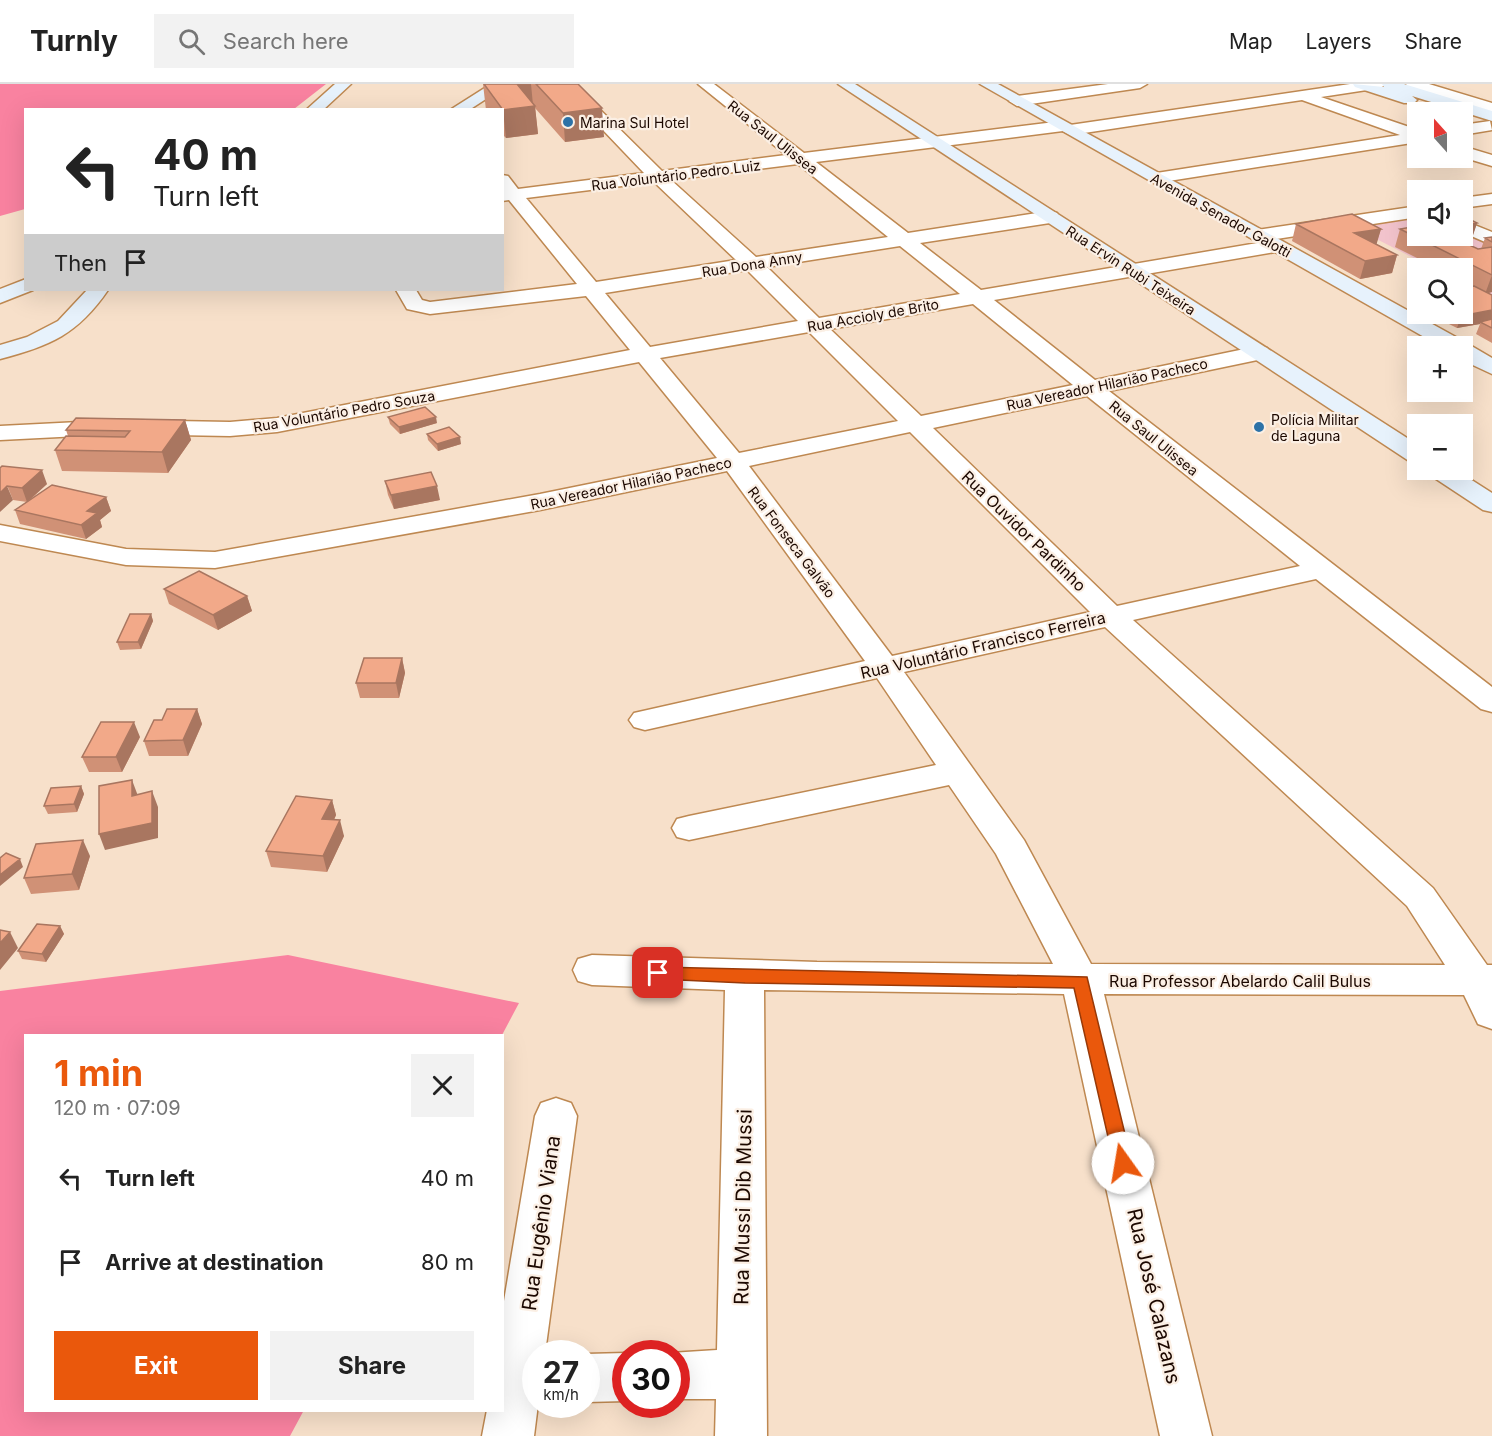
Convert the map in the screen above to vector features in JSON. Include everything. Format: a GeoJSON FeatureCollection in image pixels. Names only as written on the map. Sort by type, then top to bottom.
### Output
{"type":"FeatureCollection","features":[{"type":"Feature","properties":{"kind":"main road"},"geometry":{"type":"LineString","coordinates":[[315,108],[344,84]]}},
{"type":"Feature","properties":{"kind":"main road"},"geometry":{"type":"LineString","coordinates":[[461,108],[502,84]]}},
{"type":"Feature","properties":{"kind":"main road","name":"Rua Ervin Rubi Teixeira"},"geometry":{"type":"LineString","coordinates":[[845,84],[1407,449]]}},
{"type":"Feature","properties":{"kind":"main road","name":"Avenida Senador Galotti"},"geometry":{"type":"LineString","coordinates":[[987,84],[1437,336]]}},
{"type":"Feature","properties":{"kind":"main road"},"geometry":{"type":"LineString","coordinates":[[1389,84],[1491,123]]}},
{"type":"Feature","properties":{"kind":"main road"},"geometry":{"type":"LineString","coordinates":[[1369,85],[1419,102]]}},
{"type":"Feature","properties":{"kind":"main road"},"geometry":{"type":"LineString","coordinates":[[1473,119],[1491,123]]}},
{"type":"Feature","properties":{"kind":"main road"},"geometry":{"type":"LineString","coordinates":[[0,297],[24,286]]}},
{"type":"Feature","properties":{"kind":"main road"},"geometry":{"type":"LineString","coordinates":[[0,352],[35,342],[66,326],[97,291]]}},
{"type":"Feature","properties":{"kind":"main road"},"geometry":{"type":"LineString","coordinates":[[1473,357],[1492,367]]}},
{"type":"Feature","properties":{"kind":"main road"},"geometry":{"type":"LineString","coordinates":[[1455,480],[1492,504]]}},
{"type":"Feature","properties":{"kind":"street","name":"Rua Ouvidor Pardinho"},"geometry":{"type":"LineString","coordinates":[[566,84],[658,177],[752,264],[1112,617],[1420,897],[1487,991]]}},
{"type":"Feature","properties":{"kind":"street","name":"Rua Saul Ulissea"},"geometry":{"type":"LineString","coordinates":[[705,84],[907,240],[1320,570],[1492,702]]}},
{"type":"Feature","properties":{"kind":"street"},"geometry":{"type":"LineString","coordinates":[[1017,101],[1140,84]]}},
{"type":"Feature","properties":{"kind":"street"},"geometry":{"type":"LineString","coordinates":[[1413,84],[1492,108]]}},
{"type":"Feature","properties":{"kind":"street","name":"Rua Voluntário Pedro Luiz"},"geometry":{"type":"LineString","coordinates":[[506,190],[658,177],[934,142],[1067,128],[1369,85]]}},
{"type":"Feature","properties":{"kind":"street"},"geometry":{"type":"LineString","coordinates":[[480,97],[521,88]]}},
{"type":"Feature","properties":{"kind":"street"},"geometry":{"type":"LineString","coordinates":[[1303,96],[1407,132]]}},
{"type":"Feature","properties":{"kind":"street"},"geometry":{"type":"LineString","coordinates":[[1473,127],[1491,123]]}},
{"type":"Feature","properties":{"kind":"street"},"geometry":{"type":"LineString","coordinates":[[1156,178],[1407,138]]}},
{"type":"Feature","properties":{"kind":"street"},"geometry":{"type":"LineString","coordinates":[[1473,155],[1492,161]]}},
{"type":"Feature","properties":{"kind":"street","name":"Rua Fonseca Galvão"},"geometry":{"type":"LineString","coordinates":[[506,190],[733,462],[885,667],[1011,849],[1081,981]]}},
{"type":"Feature","properties":{"kind":"street"},"geometry":{"type":"LineString","coordinates":[[1473,202],[1492,199]]}},
{"type":"Feature","properties":{"kind":"street"},"geometry":{"type":"LineString","coordinates":[[1257,236],[1407,213]]}},
{"type":"Feature","properties":{"kind":"street","name":"Rua Dona Anny"},"geometry":{"type":"LineString","coordinates":[[406,291],[414,305],[430,308],[453,307],[589,289],[1050,217]]}},
{"type":"Feature","properties":{"kind":"street"},"geometry":{"type":"LineString","coordinates":[[1473,230],[1492,239]]}},
{"type":"Feature","properties":{"kind":"street","name":"Rua Accioly de Brito"},"geometry":{"type":"LineString","coordinates":[[472,388],[645,354],[1275,246]]}},
{"type":"Feature","properties":{"kind":"street","name":"Rua Vereador Hilarião Pacheco"},"geometry":{"type":"LineString","coordinates":[[0,533],[126,557],[214,560],[540,502],[1259,353]]}},
{"type":"Feature","properties":{"kind":"street","name":"Rua Voluntário Pedro Souza"},"geometry":{"type":"LineString","coordinates":[[0,433],[119,427],[230,429],[277,425],[472,388]]}},
{"type":"Feature","properties":{"kind":"street","name":"Rua Voluntário Francisco Ferreira"},"geometry":{"type":"LineString","coordinates":[[645,720],[1320,570]]}},
{"type":"Feature","properties":{"kind":"street"},"geometry":{"type":"LineString","coordinates":[[689,828],[958,772]]}},
{"type":"Feature","properties":{"kind":"street","name":"Rua Professor Abelardo Calil Bulus"},"geometry":{"type":"LineString","coordinates":[[592,970],[745,977],[1081,981],[1487,991]]}},
{"type":"Feature","properties":{"kind":"street","name":"Rua Mussi Dib Mussi"},"geometry":{"type":"LineString","coordinates":[[741,1436],[745,977]]}},
{"type":"Feature","properties":{"kind":"street","name":"Rua José Calazans"},"geometry":{"type":"LineString","coordinates":[[1081,981],[1186,1436]]}},
{"type":"Feature","properties":{"kind":"street","name":"Rua Eugênio Viana"},"geometry":{"type":"LineString","coordinates":[[508,1436],[519,1379],[556,1116]]}},
{"type":"Feature","properties":{"kind":"street"},"geometry":{"type":"LineString","coordinates":[[690,1376],[742,1374]]}},
{"type":"Feature","properties":{"kind":"shaded area"},"geometry":{"type":"Polygon","coordinates":[[[0,84],[326,84],[295,108],[24,108],[24,209],[0,216],[0,84]]]}},
{"type":"Feature","properties":{"kind":"shaded area"},"geometry":{"type":"Polygon","coordinates":[[[1407,220],[1407,246],[1473,246],[1473,237],[1492,246],[1492,299],[1473,289],[1473,258],[1414,258],[1355,228],[1407,220]]]}},
{"type":"Feature","properties":{"kind":"shaded area"},"geometry":{"type":"Polygon","coordinates":[[[288,955],[519,1003],[503,1034],[24,1034],[24,1412],[303,1412],[290,1436],[0,1436],[0,991],[288,955]]]}},
{"type":"Feature","properties":{"kind":"building"},"geometry":{"type":"Polygon","coordinates":[[[484,84],[517,84],[535,106],[504,110],[484,84]]]}},
{"type":"Feature","properties":{"kind":"building"},"geometry":{"type":"Polygon","coordinates":[[[536,84],[578,84],[602,108],[563,113],[536,84]]]}},
{"type":"Feature","properties":{"kind":"building"},"geometry":{"type":"Polygon","coordinates":[[[1352,214],[1381,229],[1354,233],[1397,255],[1365,261],[1296,224],[1352,214]]]}},
{"type":"Feature","properties":{"kind":"building"},"geometry":{"type":"Polygon","coordinates":[[[1434,246],[1472,246],[1478,249],[1492,247],[1492,275],[1473,266],[1473,258],[1458,258],[1434,246]]]}},
{"type":"Feature","properties":{"kind":"building"},"geometry":{"type":"Polygon","coordinates":[[[1473,286],[1492,295],[1492,310],[1473,314],[1473,286]]]}},
{"type":"Feature","properties":{"kind":"building"},"geometry":{"type":"Polygon","coordinates":[[[1492,319],[1492,328],[1480,322],[1492,319]]]}},
{"type":"Feature","properties":{"kind":"building"},"geometry":{"type":"Polygon","coordinates":[[[425,407],[436,417],[399,427],[388,417],[425,407]]]}},
{"type":"Feature","properties":{"kind":"building"},"geometry":{"type":"Polygon","coordinates":[[[76,418],[185,420],[162,452],[55,450],[66,436],[125,437],[130,431],[66,430],[76,418]]]}},
{"type":"Feature","properties":{"kind":"building"},"geometry":{"type":"Polygon","coordinates":[[[449,427],[460,437],[437,444],[427,434],[449,427]]]}},
{"type":"Feature","properties":{"kind":"building"},"geometry":{"type":"Polygon","coordinates":[[[2,466],[42,470],[22,488],[7,486],[0,493],[0,468],[2,466]]]}},
{"type":"Feature","properties":{"kind":"building"},"geometry":{"type":"Polygon","coordinates":[[[431,472],[437,486],[391,495],[385,481],[431,472]]]}},
{"type":"Feature","properties":{"kind":"building"},"geometry":{"type":"Polygon","coordinates":[[[52,485],[106,497],[87,511],[97,513],[81,525],[15,510],[52,485]]]}},
{"type":"Feature","properties":{"kind":"building"},"geometry":{"type":"Polygon","coordinates":[[[199,571],[247,596],[213,615],[164,589],[199,571]]]}},
{"type":"Feature","properties":{"kind":"building"},"geometry":{"type":"Polygon","coordinates":[[[130,614],[151,614],[138,642],[117,642],[130,614]]]}},
{"type":"Feature","properties":{"kind":"building"},"geometry":{"type":"Polygon","coordinates":[[[364,658],[402,658],[396,683],[356,683],[364,658]]]}},
{"type":"Feature","properties":{"kind":"building"},"geometry":{"type":"Polygon","coordinates":[[[167,709],[197,709],[183,740],[144,741],[154,720],[162,720],[167,709]]]}},
{"type":"Feature","properties":{"kind":"building"},"geometry":{"type":"Polygon","coordinates":[[[101,722],[134,722],[116,757],[82,757],[101,722]]]}},
{"type":"Feature","properties":{"kind":"building"},"geometry":{"type":"Polygon","coordinates":[[[132,780],[132,796],[152,791],[152,823],[99,834],[99,786],[132,780]]]}},
{"type":"Feature","properties":{"kind":"building"},"geometry":{"type":"Polygon","coordinates":[[[81,786],[74,804],[44,806],[51,788],[81,786]]]}},
{"type":"Feature","properties":{"kind":"building"},"geometry":{"type":"Polygon","coordinates":[[[296,796],[332,800],[322,819],[340,820],[323,856],[266,851],[296,796]]]}},
{"type":"Feature","properties":{"kind":"building"},"geometry":{"type":"Polygon","coordinates":[[[83,840],[72,874],[24,878],[36,844],[83,840]]]}},
{"type":"Feature","properties":{"kind":"building"},"geometry":{"type":"Polygon","coordinates":[[[6,853],[20,859],[0,875],[0,858],[6,853]]]}},
{"type":"Feature","properties":{"kind":"building"},"geometry":{"type":"Polygon","coordinates":[[[37,924],[60,926],[42,954],[18,951],[37,924]]]}},
{"type":"Feature","properties":{"kind":"building"},"geometry":{"type":"Polygon","coordinates":[[[0,930],[10,932],[0,943],[0,930]]]}},
{"type":"Feature","properties":{"kind":"place","name":"Marina Sul Hotel"},"geometry":{"type":"Point","coordinates":[568,122]}},
{"type":"Feature","properties":{"kind":"place","name":"Polícia Militar de Laguna"},"geometry":{"type":"Point","coordinates":[1259,427]}},
{"type":"Feature","properties":{"kind":"route"},"geometry":{"type":"LineString","coordinates":[[658,973],[745,977],[1081,981],[1123,1163]]}}]}
